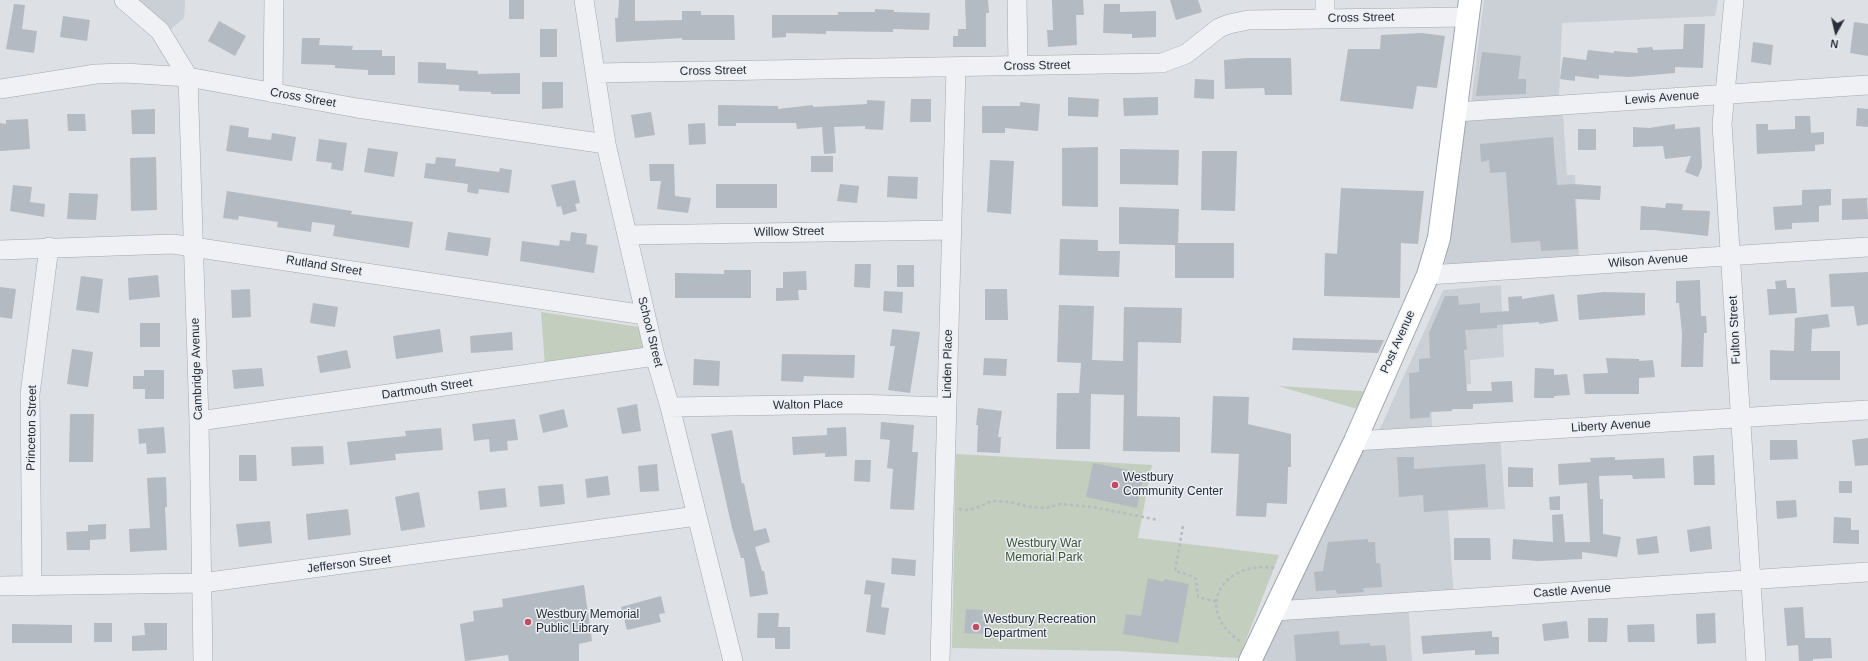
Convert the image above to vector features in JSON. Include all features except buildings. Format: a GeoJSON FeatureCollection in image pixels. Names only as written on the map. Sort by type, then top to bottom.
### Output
{"type":"FeatureCollection","features":[{"type":"Feature","properties":{"kind":"main road","name":"Post Avenue"},"geometry":{"type":"LineString","coordinates":[[1247,652],[1275,611],[1354,442],[1428,275],[1439,238],[1469,8]]}},
{"type":"Feature","properties":{"kind":"street"},"geometry":{"type":"LineString","coordinates":[[124,0],[160,31],[188,77]]}},
{"type":"Feature","properties":{"kind":"street"},"geometry":{"type":"LineString","coordinates":[[273,93],[274,0]]}},
{"type":"Feature","properties":{"kind":"street","name":"School Street"},"geometry":{"type":"LineString","coordinates":[[584,0],[606,144],[655,356],[670,407],[733,661]]}},
{"type":"Feature","properties":{"kind":"street"},"geometry":{"type":"LineString","coordinates":[[1017,0],[1018,66]]}},
{"type":"Feature","properties":{"kind":"street"},"geometry":{"type":"LineString","coordinates":[[1325,0],[1325,19]]}},
{"type":"Feature","properties":{"kind":"street","name":"Fulton Street"},"geometry":{"type":"LineString","coordinates":[[1734,0],[1722,124],[1756,661]]}},
{"type":"Feature","properties":{"kind":"street","name":"Cross Street"},"geometry":{"type":"LineString","coordinates":[[595,73],[956,68],[1162,63],[1186,54],[1219,28],[1248,20],[1325,19],[1469,8]]}},
{"type":"Feature","properties":{"kind":"street","name":"Linden Place"},"geometry":{"type":"LineString","coordinates":[[940,661],[956,68]]}},
{"type":"Feature","properties":{"kind":"street","name":"Cross Street"},"geometry":{"type":"LineString","coordinates":[[0,89],[96,74],[125,73],[188,77],[357,108],[606,144]]}},
{"type":"Feature","properties":{"kind":"street","name":"Cambridge Avenue"},"geometry":{"type":"LineString","coordinates":[[188,77],[192,246],[199,421],[203,661]]}},
{"type":"Feature","properties":{"kind":"street","name":"Lewis Avenue"},"geometry":{"type":"LineString","coordinates":[[1456,112],[1868,85]]}},
{"type":"Feature","properties":{"kind":"street","name":"Willow Street"},"geometry":{"type":"LineString","coordinates":[[627,235],[951,230]]}},
{"type":"Feature","properties":{"kind":"street","name":"Rutland Street"},"geometry":{"type":"LineString","coordinates":[[0,250],[50,247],[173,244],[645,315]]}},
{"type":"Feature","properties":{"kind":"street","name":"Princeton Street"},"geometry":{"type":"LineString","coordinates":[[32,586],[30,394],[50,247]]}},
{"type":"Feature","properties":{"kind":"street","name":"Wilson Avenue"},"geometry":{"type":"LineString","coordinates":[[1428,275],[1868,247]]}},
{"type":"Feature","properties":{"kind":"street","name":"Dartmouth Street"},"geometry":{"type":"LineString","coordinates":[[199,421],[655,356]]}},
{"type":"Feature","properties":{"kind":"street","name":"Walton Place"},"geometry":{"type":"LineString","coordinates":[[670,407],[856,404],[946,407]]}},
{"type":"Feature","properties":{"kind":"street","name":"Liberty Avenue"},"geometry":{"type":"LineString","coordinates":[[1354,442],[1868,410]]}},
{"type":"Feature","properties":{"kind":"street","name":"Jefferson Street"},"geometry":{"type":"LineString","coordinates":[[0,586],[202,583],[697,516]]}},
{"type":"Feature","properties":{"kind":"street","name":"Castle Avenue"},"geometry":{"type":"LineString","coordinates":[[1275,611],[1868,572]]}},
{"type":"Feature","properties":{"kind":"path"},"geometry":{"type":"LineString","coordinates":[[944,506],[966,510],[992,501],[1010,502],[1030,507],[1046,508],[1060,504],[1093,507],[1158,520]]}},
{"type":"Feature","properties":{"kind":"path"},"geometry":{"type":"LineString","coordinates":[[1183,526],[1175,571],[1189,575],[1196,579],[1198,597],[1218,602]]}},
{"type":"Feature","properties":{"kind":"path"},"geometry":{"type":"LineString","coordinates":[[1247,652],[1225,630],[1217,613],[1218,591],[1227,579],[1244,569],[1260,566],[1279,568]]}},
{"type":"Feature","properties":{"kind":"shaded area"},"geometry":{"type":"Polygon","coordinates":[[[124,0],[185,0],[184,18],[170,30],[124,0]]]}},
{"type":"Feature","properties":{"kind":"shaded area"},"geometry":{"type":"Polygon","coordinates":[[[1484,0],[1718,0],[1715,16],[1562,23],[1559,96],[1471,103],[1484,0]]]}},
{"type":"Feature","properties":{"kind":"shaded area"},"geometry":{"type":"Polygon","coordinates":[[[1563,114],[1567,175],[1575,175],[1579,259],[1445,265],[1465,120],[1563,114]]]}},
{"type":"Feature","properties":{"kind":"shaded area"},"geometry":{"type":"Polygon","coordinates":[[[1501,285],[1504,357],[1470,360],[1471,384],[1431,388],[1432,428],[1379,431],[1443,290],[1501,285]]]}},
{"type":"Feature","properties":{"kind":"shaded area"},"geometry":{"type":"Polygon","coordinates":[[[1500,433],[1505,509],[1448,511],[1454,599],[1408,602],[1412,661],[1250,661],[1355,441],[1500,433]]]}},
{"type":"Feature","properties":{"kind":"green space"},"geometry":{"type":"Polygon","coordinates":[[[541,312],[639,327],[646,352],[545,366],[541,312]]]}},
{"type":"Feature","properties":{"kind":"green space"},"geometry":{"type":"Polygon","coordinates":[[[1278,386],[1377,392],[1368,412],[1278,386]]]}},
{"type":"Feature","properties":{"kind":"green space","name":"Westbury War Memorial Park"},"geometry":{"type":"Polygon","coordinates":[[[956,454],[1152,465],[1138,538],[1279,555],[1239,658],[1116,651],[952,648],[956,454]]]}},
{"type":"Feature","properties":{"kind":"place","name":"Westbury Community Center"},"geometry":{"type":"Point","coordinates":[1115,485]}},
{"type":"Feature","properties":{"kind":"place","name":"Westbury Memorial Public Library"},"geometry":{"type":"Point","coordinates":[528,622]}},
{"type":"Feature","properties":{"kind":"place","name":"Westbury Recreation Department"},"geometry":{"type":"Point","coordinates":[976,627]}}]}
